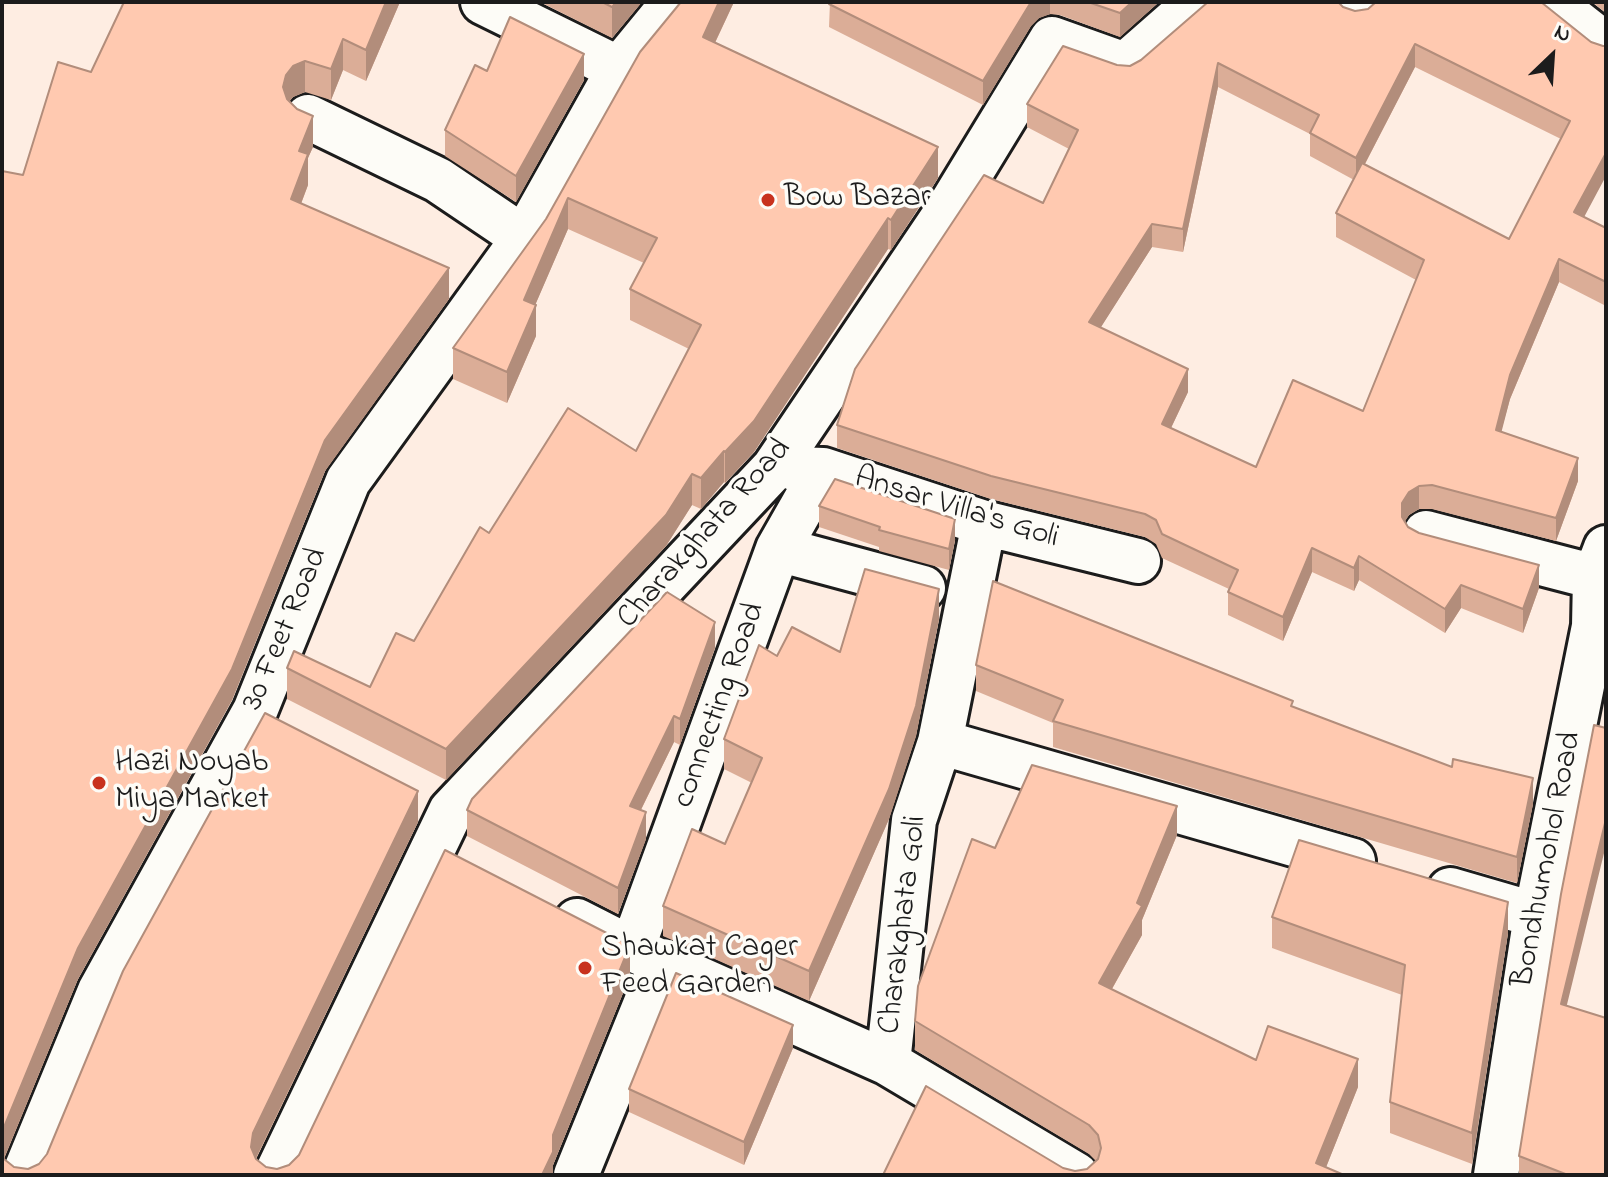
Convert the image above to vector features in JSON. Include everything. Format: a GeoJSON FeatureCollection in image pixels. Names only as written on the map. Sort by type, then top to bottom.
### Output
{"type":"FeatureCollection","features":[{"type":"Feature","properties":{"kind":"street"},"geometry":{"type":"LineString","coordinates":[[483,2],[619,69]]}},
{"type":"Feature","properties":{"kind":"street","name":"30 Feet Road"},"geometry":{"type":"LineString","coordinates":[[24,1175],[100,991],[255,711],[348,481],[524,238],[619,69],[674,2]]}},
{"type":"Feature","properties":{"kind":"street","name":"Charakghata Road"},"geometry":{"type":"LineString","coordinates":[[276,1175],[435,818],[774,468],[946,213],[1052,39],[1125,65],[1197,2]]}},
{"type":"Feature","properties":{"kind":"street"},"geometry":{"type":"LineString","coordinates":[[1551,2],[1606,45]]}},
{"type":"Feature","properties":{"kind":"street"},"geometry":{"type":"LineString","coordinates":[[308,117],[438,180],[524,238]]}},
{"type":"Feature","properties":{"kind":"street","name":"Ansar Villa's Goli"},"geometry":{"type":"LineString","coordinates":[[774,468],[823,470],[984,523],[1138,561]]}},
{"type":"Feature","properties":{"kind":"street","name":"connecting Road"},"geometry":{"type":"LineString","coordinates":[[576,1175],[778,549],[823,470]]}},
{"type":"Feature","properties":{"kind":"street","name":"Charakghata Goli"},"geometry":{"type":"LineString","coordinates":[[888,1063],[914,820],[940,742],[984,523]]}},
{"type":"Feature","properties":{"kind":"street"},"geometry":{"type":"LineString","coordinates":[[1426,533],[1600,562]]}},
{"type":"Feature","properties":{"kind":"street"},"geometry":{"type":"LineString","coordinates":[[778,549],[969,601]]}},
{"type":"Feature","properties":{"kind":"street","name":"Bondhumohol Road"},"geometry":{"type":"LineString","coordinates":[[1496,1175],[1536,915],[1600,628],[1600,562]]}},
{"type":"Feature","properties":{"kind":"street"},"geometry":{"type":"LineString","coordinates":[[255,711],[297,732]]}},
{"type":"Feature","properties":{"kind":"street"},"geometry":{"type":"LineString","coordinates":[[940,742],[1536,915]]}},
{"type":"Feature","properties":{"kind":"street"},"geometry":{"type":"LineString","coordinates":[[435,818],[475,869]]}},
{"type":"Feature","properties":{"kind":"street","name":"Charakghata Goli"},"geometry":{"type":"LineString","coordinates":[[546,905],[647,955],[888,1063],[1076,1175]]}},
{"type":"Feature","properties":{"kind":"building"},"geometry":{"type":"Polygon","coordinates":[[[124,2],[386,2],[366,50],[343,39],[331,69],[305,61],[293,66],[286,75],[283,87],[287,99],[297,109],[313,116],[299,151],[308,154],[291,199],[449,268],[325,440],[232,669],[78,948],[2,1132],[2,171],[23,175],[58,62],[91,72],[124,2]]]}},
{"type":"Feature","properties":{"kind":"building"},"geometry":{"type":"Polygon","coordinates":[[[681,2],[719,2],[703,37],[938,147],[754,421],[701,478],[692,474],[666,515],[446,749],[287,668],[294,651],[370,687],[396,633],[414,641],[480,527],[489,533],[568,408],[636,451],[701,325],[630,289],[657,238],[568,198],[524,300],[536,305],[507,372],[453,348],[546,219],[640,52],[681,2]]]}},
{"type":"Feature","properties":{"kind":"building"},"geometry":{"type":"Polygon","coordinates":[[[830,2],[1031,2],[983,81],[830,2]]]}},
{"type":"Feature","properties":{"kind":"building"},"geometry":{"type":"Polygon","coordinates":[[[1088,2],[1132,2],[1120,13],[1088,2]]]}},
{"type":"Feature","properties":{"kind":"building"},"geometry":{"type":"Polygon","coordinates":[[[1208,2],[1338,2],[1355,11],[1368,9],[1376,2],[1541,2],[1591,42],[1606,46],[1606,153],[1574,212],[1606,228],[1606,282],[1559,259],[1510,375],[1496,430],[1578,458],[1556,518],[1432,485],[1419,486],[1409,492],[1402,503],[1402,517],[1408,527],[1419,533],[1539,565],[1523,609],[1461,585],[1445,609],[1359,556],[1354,568],[1312,548],[1283,617],[1228,592],[1238,570],[1162,534],[1156,520],[1145,514],[991,476],[837,425],[855,369],[984,175],[1043,203],[1078,130],[1027,104],[1063,46],[1117,65],[1130,66],[1208,2]],[[1415,44],[1356,158],[1310,133],[1319,115],[1218,63],[1183,229],[1152,224],[1089,322],[1188,369],[1162,424],[1256,467],[1293,380],[1363,411],[1424,260],[1336,213],[1362,163],[1509,239],[1570,121],[1415,44]]]}},
{"type":"Feature","properties":{"kind":"building"},"geometry":{"type":"Polygon","coordinates":[[[510,17],[584,54],[516,176],[445,130],[475,65],[487,71],[510,17]]]}},
{"type":"Feature","properties":{"kind":"building"},"geometry":{"type":"Polygon","coordinates":[[[835,479],[955,519],[949,549],[879,530],[880,527],[819,506],[835,479]]]}},
{"type":"Feature","properties":{"kind":"building"},"geometry":{"type":"Polygon","coordinates":[[[865,569],[939,589],[916,706],[889,789],[809,971],[663,906],[692,829],[725,844],[762,758],[724,739],[759,645],[777,656],[792,627],[840,652],[865,569]]]}},
{"type":"Feature","properties":{"kind":"building"},"geometry":{"type":"Polygon","coordinates":[[[993,581],[1293,701],[1291,706],[1452,767],[1453,759],[1533,778],[1517,857],[1053,721],[1063,700],[976,665],[993,581]]]}},
{"type":"Feature","properties":{"kind":"building"},"geometry":{"type":"Polygon","coordinates":[[[667,592],[715,622],[680,719],[674,716],[630,806],[646,812],[618,888],[467,810],[472,799],[667,592]]]}},
{"type":"Feature","properties":{"kind":"building"},"geometry":{"type":"Polygon","coordinates":[[[265,713],[418,791],[253,1133],[251,1147],[256,1159],[266,1167],[277,1169],[289,1165],[299,1155],[445,850],[630,945],[553,1135],[553,1152],[542,1175],[2,1175],[2,1154],[14,1167],[28,1169],[39,1164],[47,1154],[123,971],[265,713]]]}},
{"type":"Feature","properties":{"kind":"building"},"geometry":{"type":"Polygon","coordinates":[[[1594,725],[1606,728],[1606,819],[1561,1004],[1606,1018],[1606,1175],[1568,1175],[1519,1156],[1561,894],[1594,725]]]}},
{"type":"Feature","properties":{"kind":"building"},"geometry":{"type":"Polygon","coordinates":[[[1032,765],[1177,806],[1137,903],[1142,906],[1099,983],[1256,1060],[1268,1026],[1358,1059],[1316,1163],[1344,1175],[883,1175],[926,1086],[1063,1168],[1075,1171],[1087,1169],[1098,1159],[1101,1148],[1098,1135],[1089,1125],[915,1021],[918,986],[972,839],[995,848],[1032,765]]]}},
{"type":"Feature","properties":{"kind":"building"},"geometry":{"type":"Polygon","coordinates":[[[1299,840],[1508,902],[1472,1133],[1390,1102],[1405,965],[1272,917],[1299,840]]]}},
{"type":"Feature","properties":{"kind":"building"},"geometry":{"type":"Polygon","coordinates":[[[676,973],[793,1025],[744,1142],[629,1089],[676,973]]]}},
{"type":"Feature","properties":{"kind":"place","name":"Bow Bazar"},"geometry":{"type":"Point","coordinates":[768,200]}},
{"type":"Feature","properties":{"kind":"place","name":"Hazi Noyab Miya Market"},"geometry":{"type":"Point","coordinates":[99,783]}},
{"type":"Feature","properties":{"kind":"place","name":"Shawkat Cager Feed Garden"},"geometry":{"type":"Point","coordinates":[585,968]}}]}
